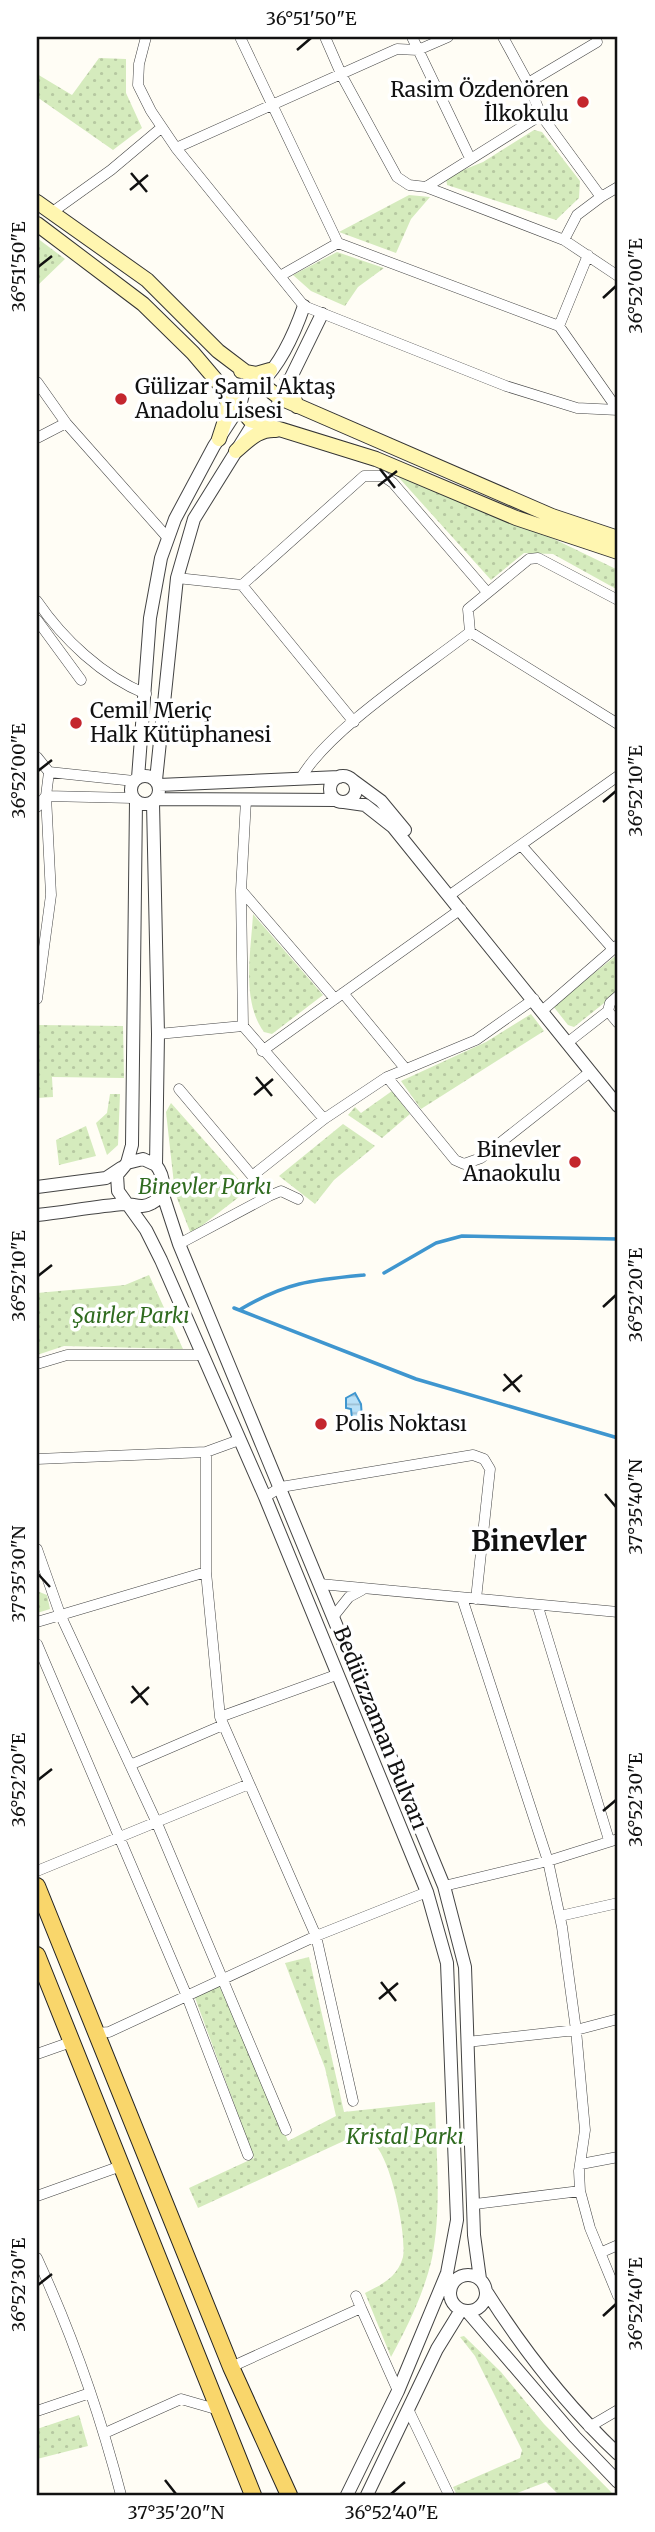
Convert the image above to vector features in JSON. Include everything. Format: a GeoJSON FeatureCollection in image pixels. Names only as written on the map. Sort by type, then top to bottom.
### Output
{"type":"FeatureCollection","features":[{"type":"Feature","properties":{"kind":"main road"},"geometry":{"type":"LineString","coordinates":[[37,202],[147,280],[241,371],[280,398],[552,516],[618,538]]}},
{"type":"Feature","properties":{"kind":"main road"},"geometry":{"type":"LineString","coordinates":[[37,224],[142,304],[222,386],[240,406],[245,416],[376,459],[516,518],[618,552]]}},
{"type":"Feature","properties":{"kind":"main road"},"geometry":{"type":"LineString","coordinates":[[241,371],[257,374],[270,370]]}},
{"type":"Feature","properties":{"kind":"main road"},"geometry":{"type":"LineString","coordinates":[[287,382],[297,406]]}},
{"type":"Feature","properties":{"kind":"main road"},"geometry":{"type":"LineString","coordinates":[[219,439],[228,413],[228,399],[222,386]]}},
{"type":"Feature","properties":{"kind":"main road"},"geometry":{"type":"LineString","coordinates":[[236,451],[253,435],[267,429],[286,430]]}},
{"type":"Feature","properties":{"kind":"main road"},"geometry":{"type":"LineString","coordinates":[[37,1886],[231,2367],[289,2495]]}},
{"type":"Feature","properties":{"kind":"main road"},"geometry":{"type":"LineString","coordinates":[[37,1955],[253,2495]]}},
{"type":"Feature","properties":{"kind":"street"},"geometry":{"type":"LineString","coordinates":[[240,37],[338,243],[559,326],[618,410]]}},
{"type":"Feature","properties":{"kind":"street"},"geometry":{"type":"LineString","coordinates":[[325,37],[342,76],[397,177],[409,185],[425,187],[564,240],[618,276]]}},
{"type":"Feature","properties":{"kind":"street"},"geometry":{"type":"LineString","coordinates":[[412,37],[470,158]]}},
{"type":"Feature","properties":{"kind":"street"},"geometry":{"type":"LineString","coordinates":[[176,148],[342,76],[397,49],[418,50],[448,37]]}},
{"type":"Feature","properties":{"kind":"street"},"geometry":{"type":"LineString","coordinates":[[503,37],[528,83],[541,115],[601,197]]}},
{"type":"Feature","properties":{"kind":"street"},"geometry":{"type":"LineString","coordinates":[[145,38],[139,64],[138,85],[161,128],[304,306],[506,386],[577,408],[618,410]]}},
{"type":"Feature","properties":{"kind":"street"},"geometry":{"type":"LineString","coordinates":[[528,83],[599,39]]}},
{"type":"Feature","properties":{"kind":"street"},"geometry":{"type":"LineString","coordinates":[[425,187],[541,115]]}},
{"type":"Feature","properties":{"kind":"street"},"geometry":{"type":"LineString","coordinates":[[51,213],[111,170],[161,128]]}},
{"type":"Feature","properties":{"kind":"street"},"geometry":{"type":"LineString","coordinates":[[564,240],[578,215],[618,187]]}},
{"type":"Feature","properties":{"kind":"street"},"geometry":{"type":"LineString","coordinates":[[280,276],[338,243]]}},
{"type":"Feature","properties":{"kind":"street"},"geometry":{"type":"LineString","coordinates":[[559,326],[588,255]]}},
{"type":"Feature","properties":{"kind":"street"},"geometry":{"type":"LineString","coordinates":[[128,1203],[122,1199],[116,1183],[132,1145],[134,800],[131,789],[136,779],[146,694],[150,618],[167,537],[219,439],[240,406],[243,394],[259,385],[270,370],[295,331],[304,306]]}},
{"type":"Feature","properties":{"kind":"street"},"geometry":{"type":"LineString","coordinates":[[37,1215],[128,1203],[145,1206],[162,1192],[163,1178],[156,1165],[158,1034],[155,801],[177,578],[194,519],[255,421],[271,416],[322,314]]}},
{"type":"Feature","properties":{"kind":"street"},"geometry":{"type":"LineString","coordinates":[[37,382],[66,423],[167,537]]}},
{"type":"Feature","properties":{"kind":"street"},"geometry":{"type":"LineString","coordinates":[[37,438],[66,423]]}},
{"type":"Feature","properties":{"kind":"street"},"geometry":{"type":"LineString","coordinates":[[242,585],[363,476],[373,474],[393,483],[487,592]]}},
{"type":"Feature","properties":{"kind":"street"},"geometry":{"type":"LineString","coordinates":[[470,632],[468,609],[529,559],[538,558],[618,600]]}},
{"type":"Feature","properties":{"kind":"street"},"geometry":{"type":"LineString","coordinates":[[177,578],[242,585],[354,722]]}},
{"type":"Feature","properties":{"kind":"street"},"geometry":{"type":"LineString","coordinates":[[37,601],[52,622],[88,656],[121,684],[146,694]]}},
{"type":"Feature","properties":{"kind":"street"},"geometry":{"type":"LineString","coordinates":[[37,620],[81,680]]}},
{"type":"Feature","properties":{"kind":"street"},"geometry":{"type":"LineString","coordinates":[[301,778],[312,759],[354,722],[470,632]]}},
{"type":"Feature","properties":{"kind":"street"},"geometry":{"type":"LineString","coordinates":[[470,632],[618,722]]}},
{"type":"Feature","properties":{"kind":"street"},"geometry":{"type":"LineString","coordinates":[[37,757],[49,772],[46,796],[51,895],[37,999]]}},
{"type":"Feature","properties":{"kind":"street"},"geometry":{"type":"LineString","coordinates":[[49,772],[136,779],[147,776],[158,783],[345,778],[381,801],[421,850],[439,883]]}},
{"type":"Feature","properties":{"kind":"street"},"geometry":{"type":"LineString","coordinates":[[450,895],[618,776]]}},
{"type":"Feature","properties":{"kind":"street"},"geometry":{"type":"LineString","coordinates":[[345,778],[356,791],[352,799],[340,801],[330,794],[330,785],[345,778]]}},
{"type":"Feature","properties":{"kind":"street"},"geometry":{"type":"LineString","coordinates":[[46,796],[134,800],[144,805],[155,801],[246,800],[340,801],[365,805],[393,827],[618,1106]]}},
{"type":"Feature","properties":{"kind":"street"},"geometry":{"type":"LineString","coordinates":[[37,807],[46,796]]}},
{"type":"Feature","properties":{"kind":"street"},"geometry":{"type":"LineString","coordinates":[[246,800],[241,890],[243,1026],[324,1119]]}},
{"type":"Feature","properties":{"kind":"street"},"geometry":{"type":"LineString","coordinates":[[521,845],[616,947],[543,1010]]}},
{"type":"Feature","properties":{"kind":"street"},"geometry":{"type":"LineString","coordinates":[[241,890],[404,1068]]}},
{"type":"Feature","properties":{"kind":"street"},"geometry":{"type":"LineString","coordinates":[[262,1051],[461,909]]}},
{"type":"Feature","properties":{"kind":"street"},"geometry":{"type":"LineString","coordinates":[[567,1043],[608,1011],[610,1003],[618,996]]}},
{"type":"Feature","properties":{"kind":"street"},"geometry":{"type":"LineString","coordinates":[[251,1176],[324,1119],[387,1077],[476,1040],[534,999]]}},
{"type":"Feature","properties":{"kind":"street"},"geometry":{"type":"LineString","coordinates":[[608,1011],[618,1023]]}},
{"type":"Feature","properties":{"kind":"street"},"geometry":{"type":"LineString","coordinates":[[158,1034],[243,1026]]}},
{"type":"Feature","properties":{"kind":"street"},"geometry":{"type":"LineString","coordinates":[[387,1077],[455,1160],[464,1164],[481,1158],[590,1072]]}},
{"type":"Feature","properties":{"kind":"street"},"geometry":{"type":"LineString","coordinates":[[178,1089],[269,1196]]}},
{"type":"Feature","properties":{"kind":"street"},"geometry":{"type":"LineString","coordinates":[[37,1187],[106,1178],[124,1165],[143,1159],[156,1165]]}},
{"type":"Feature","properties":{"kind":"street"},"geometry":{"type":"LineString","coordinates":[[179,1244],[281,1191],[298,1199]]}},
{"type":"Feature","properties":{"kind":"street","name":"Bediüzzaman Bulvarı"},"geometry":{"type":"LineString","coordinates":[[162,1192],[179,1244],[444,1886],[464,1960],[475,2204],[474,2235],[483,2285],[522,2347],[589,2427],[618,2454]]}},
{"type":"Feature","properties":{"kind":"street","name":"Bediüzzaman Bulvarı"},"geometry":{"type":"LineString","coordinates":[[128,1203],[161,1260],[265,1497],[427,1892],[444,1945],[449,1983],[457,2220],[447,2273],[439,2298],[347,2495]]}},
{"type":"Feature","properties":{"kind":"street"},"geometry":{"type":"LineString","coordinates":[[37,1364],[67,1355],[202,1354]]}},
{"type":"Feature","properties":{"kind":"street"},"geometry":{"type":"LineString","coordinates":[[37,1459],[206,1452],[239,1440]]}},
{"type":"Feature","properties":{"kind":"street"},"geometry":{"type":"LineString","coordinates":[[206,1452],[206,1572],[221,1721],[316,1936],[353,2101]]}},
{"type":"Feature","properties":{"kind":"street"},"geometry":{"type":"LineString","coordinates":[[265,1497],[281,1487],[480,1456],[490,1469],[477,1599]]}},
{"type":"Feature","properties":{"kind":"street"},"geometry":{"type":"LineString","coordinates":[[37,1549],[60,1615],[156,1821],[286,2130]]}},
{"type":"Feature","properties":{"kind":"street"},"geometry":{"type":"LineString","coordinates":[[37,1622],[206,1572]]}},
{"type":"Feature","properties":{"kind":"street"},"geometry":{"type":"LineString","coordinates":[[320,1584],[538,1607],[618,1612]]}},
{"type":"Feature","properties":{"kind":"street"},"geometry":{"type":"LineString","coordinates":[[333,1617],[349,1597],[362,1590]]}},
{"type":"Feature","properties":{"kind":"street"},"geometry":{"type":"LineString","coordinates":[[463,1598],[548,1861],[560,1916],[576,2030],[585,2130],[580,2191],[590,2228],[618,2295]]}},
{"type":"Feature","properties":{"kind":"street"},"geometry":{"type":"LineString","coordinates":[[444,1886],[548,1861],[614,1839],[538,1607]]}},
{"type":"Feature","properties":{"kind":"street"},"geometry":{"type":"LineString","coordinates":[[37,1644],[186,1994],[248,2155]]}},
{"type":"Feature","properties":{"kind":"street"},"geometry":{"type":"LineString","coordinates":[[130,1765],[221,1721],[336,1675]]}},
{"type":"Feature","properties":{"kind":"street"},"geometry":{"type":"LineString","coordinates":[[37,1871],[249,1784]]}},
{"type":"Feature","properties":{"kind":"street"},"geometry":{"type":"LineString","coordinates":[[97,2033],[109,2032],[316,1936],[427,1892]]}},
{"type":"Feature","properties":{"kind":"street"},"geometry":{"type":"LineString","coordinates":[[560,1916],[618,1903]]}},
{"type":"Feature","properties":{"kind":"street"},"geometry":{"type":"LineString","coordinates":[[467,2042],[576,2030],[618,2018]]}},
{"type":"Feature","properties":{"kind":"street"},"geometry":{"type":"LineString","coordinates":[[37,2054],[71,2042]]}},
{"type":"Feature","properties":{"kind":"street"},"geometry":{"type":"LineString","coordinates":[[581,2164],[618,2157]]}},
{"type":"Feature","properties":{"kind":"street"},"geometry":{"type":"LineString","coordinates":[[37,2196],[121,2166]]}},
{"type":"Feature","properties":{"kind":"street"},"geometry":{"type":"LineString","coordinates":[[475,2204],[580,2191]]}},
{"type":"Feature","properties":{"kind":"street"},"geometry":{"type":"LineString","coordinates":[[602,2252],[618,2245]]}},
{"type":"Feature","properties":{"kind":"street"},"geometry":{"type":"LineString","coordinates":[[37,2258],[55,2296],[105,2433],[121,2495]]}},
{"type":"Feature","properties":{"kind":"street"},"geometry":{"type":"LineString","coordinates":[[447,2273],[450,2299],[464,2311],[618,2482]]}},
{"type":"Feature","properties":{"kind":"street"},"geometry":{"type":"LineString","coordinates":[[368,2495],[437,2348],[464,2311],[482,2304],[483,2285],[470,2275],[459,2276],[450,2289]]}},
{"type":"Feature","properties":{"kind":"street"},"geometry":{"type":"LineString","coordinates":[[356,2296],[398,2390]]}},
{"type":"Feature","properties":{"kind":"street"},"geometry":{"type":"LineString","coordinates":[[231,2367],[361,2308]]}},
{"type":"Feature","properties":{"kind":"street"},"geometry":{"type":"LineString","coordinates":[[37,2411],[90,2393]]}},
{"type":"Feature","properties":{"kind":"street"},"geometry":{"type":"LineString","coordinates":[[105,2433],[181,2399],[219,2410]]}},
{"type":"Feature","properties":{"kind":"street"},"geometry":{"type":"LineString","coordinates":[[408,2409],[449,2495]]}},
{"type":"Feature","properties":{"kind":"street"},"geometry":{"type":"LineString","coordinates":[[589,2427],[618,2410]]}},
{"type":"Feature","properties":{"kind":"green space"},"geometry":{"type":"Polygon","coordinates":[[[99,58],[126,59],[126,93],[142,128],[113,150],[37,97],[37,74],[72,95],[99,58]]]}},
{"type":"Feature","properties":{"kind":"green space"},"geometry":{"type":"Polygon","coordinates":[[[534,130],[542,132],[580,181],[579,198],[556,220],[447,185],[446,177],[483,162],[534,130]]]}},
{"type":"Feature","properties":{"kind":"green space"},"geometry":{"type":"Polygon","coordinates":[[[409,195],[430,197],[411,219],[396,253],[339,232],[409,195]]]}},
{"type":"Feature","properties":{"kind":"green space"},"geometry":{"type":"Polygon","coordinates":[[[37,238],[65,259],[37,286],[37,238]]]}},
{"type":"Feature","properties":{"kind":"green space"},"geometry":{"type":"Polygon","coordinates":[[[337,252],[384,268],[358,287],[345,306],[311,291],[293,275],[337,252]]]}},
{"type":"Feature","properties":{"kind":"green space"},"geometry":{"type":"Polygon","coordinates":[[[392,470],[523,524],[618,570],[618,590],[553,554],[524,553],[491,580],[392,470]]]}},
{"type":"Feature","properties":{"kind":"green space"},"geometry":{"type":"Polygon","coordinates":[[[253,914],[323,995],[272,1034],[264,1032],[252,1006],[249,976],[253,914]]]}},
{"type":"Feature","properties":{"kind":"green space"},"geometry":{"type":"Polygon","coordinates":[[[618,954],[618,992],[574,1027],[568,1025],[553,1006],[618,954]]]}},
{"type":"Feature","properties":{"kind":"green space"},"geometry":{"type":"Polygon","coordinates":[[[531,1014],[544,1031],[421,1109],[401,1081],[486,1042],[531,1014]]]}},
{"type":"Feature","properties":{"kind":"green space"},"geometry":{"type":"Polygon","coordinates":[[[37,1025],[123,1026],[124,1078],[52,1077],[53,1097],[37,1098],[37,1025]]]}},
{"type":"Feature","properties":{"kind":"green space"},"geometry":{"type":"Polygon","coordinates":[[[392,1091],[410,1114],[382,1138],[348,1115],[355,1107],[361,1113],[392,1091]]]}},
{"type":"Feature","properties":{"kind":"green space"},"geometry":{"type":"Polygon","coordinates":[[[110,1094],[120,1094],[118,1145],[107,1155],[96,1123],[107,1113],[110,1094]]]}},
{"type":"Feature","properties":{"kind":"green space","name":"Binevler Parkı"},"geometry":{"type":"Polygon","coordinates":[[[171,1103],[248,1190],[191,1234],[175,1193],[166,1112],[171,1103]]]}},
{"type":"Feature","properties":{"kind":"green space"},"geometry":{"type":"Polygon","coordinates":[[[343,1124],[375,1146],[334,1180],[315,1204],[279,1176],[343,1124]]]}},
{"type":"Feature","properties":{"kind":"green space"},"geometry":{"type":"Polygon","coordinates":[[[86,1126],[96,1156],[59,1165],[56,1140],[86,1126]]]}},
{"type":"Feature","properties":{"kind":"green space","name":"Şairler Parkı"},"geometry":{"type":"Polygon","coordinates":[[[149,1275],[183,1349],[64,1346],[37,1355],[37,1293],[125,1285],[149,1275]]]}},
{"type":"Feature","properties":{"kind":"green space"},"geometry":{"type":"Polygon","coordinates":[[[37,1591],[47,1595],[50,1609],[37,1613],[37,1591]]]}},
{"type":"Feature","properties":{"kind":"green space","name":"Kristal Parkı"},"geometry":{"type":"Polygon","coordinates":[[[309,1957],[344,2112],[435,2102],[438,2200],[432,2258],[415,2309],[391,2357],[365,2293],[393,2275],[401,2264],[403,2232],[392,2180],[374,2144],[365,2139],[348,2139],[198,2208],[189,2188],[254,2158],[194,1995],[219,1985],[288,2141],[336,2116],[325,2068],[285,1963],[309,1957]]]}},
{"type":"Feature","properties":{"kind":"green space"},"geometry":{"type":"Polygon","coordinates":[[[464,2336],[501,2372],[544,2424],[614,2495],[559,2495],[546,2482],[512,2495],[457,2495],[453,2487],[520,2458],[522,2450],[475,2356],[460,2337],[464,2336]]]}},
{"type":"Feature","properties":{"kind":"green space"},"geometry":{"type":"Polygon","coordinates":[[[79,2415],[88,2446],[37,2459],[37,2429],[79,2415]]]}},
{"type":"Feature","properties":{"kind":"water"},"geometry":{"type":"Polygon","coordinates":[[[355,1393],[361,1404],[362,1418],[352,1419],[351,1409],[346,1408],[346,1398],[355,1393]]]}},
{"type":"Feature","properties":{"kind":"waterway"},"geometry":{"type":"LineString","coordinates":[[384,1273],[436,1243],[462,1236],[618,1239]]}},
{"type":"Feature","properties":{"kind":"waterway"},"geometry":{"type":"LineString","coordinates":[[241,1309],[272,1293],[300,1284],[364,1275]]}},
{"type":"Feature","properties":{"kind":"waterway"},"geometry":{"type":"LineString","coordinates":[[234,1308],[416,1379],[618,1438]]}},
{"type":"Feature","properties":{"kind":"place","name":"Rasim Özdenören İlkokulu"},"geometry":{"type":"Point","coordinates":[583,102]}},
{"type":"Feature","properties":{"kind":"place","name":"Gülizar Şamil Aktaş Anadolu Lisesi"},"geometry":{"type":"Point","coordinates":[121,399]}},
{"type":"Feature","properties":{"kind":"place","name":"Cemil Meriç Halk Kütüphanesi"},"geometry":{"type":"Point","coordinates":[76,723]}},
{"type":"Feature","properties":{"kind":"place","name":"Binevler Anaokulu"},"geometry":{"type":"Point","coordinates":[575,1162]}},
{"type":"Feature","properties":{"kind":"place","name":"Polis Noktası"},"geometry":{"type":"Point","coordinates":[321,1424]}},
{"type":"Feature","properties":{"kind":"district","name":"Binevler"},"geometry":{"type":"Point","coordinates":[529,1541]}}]}
